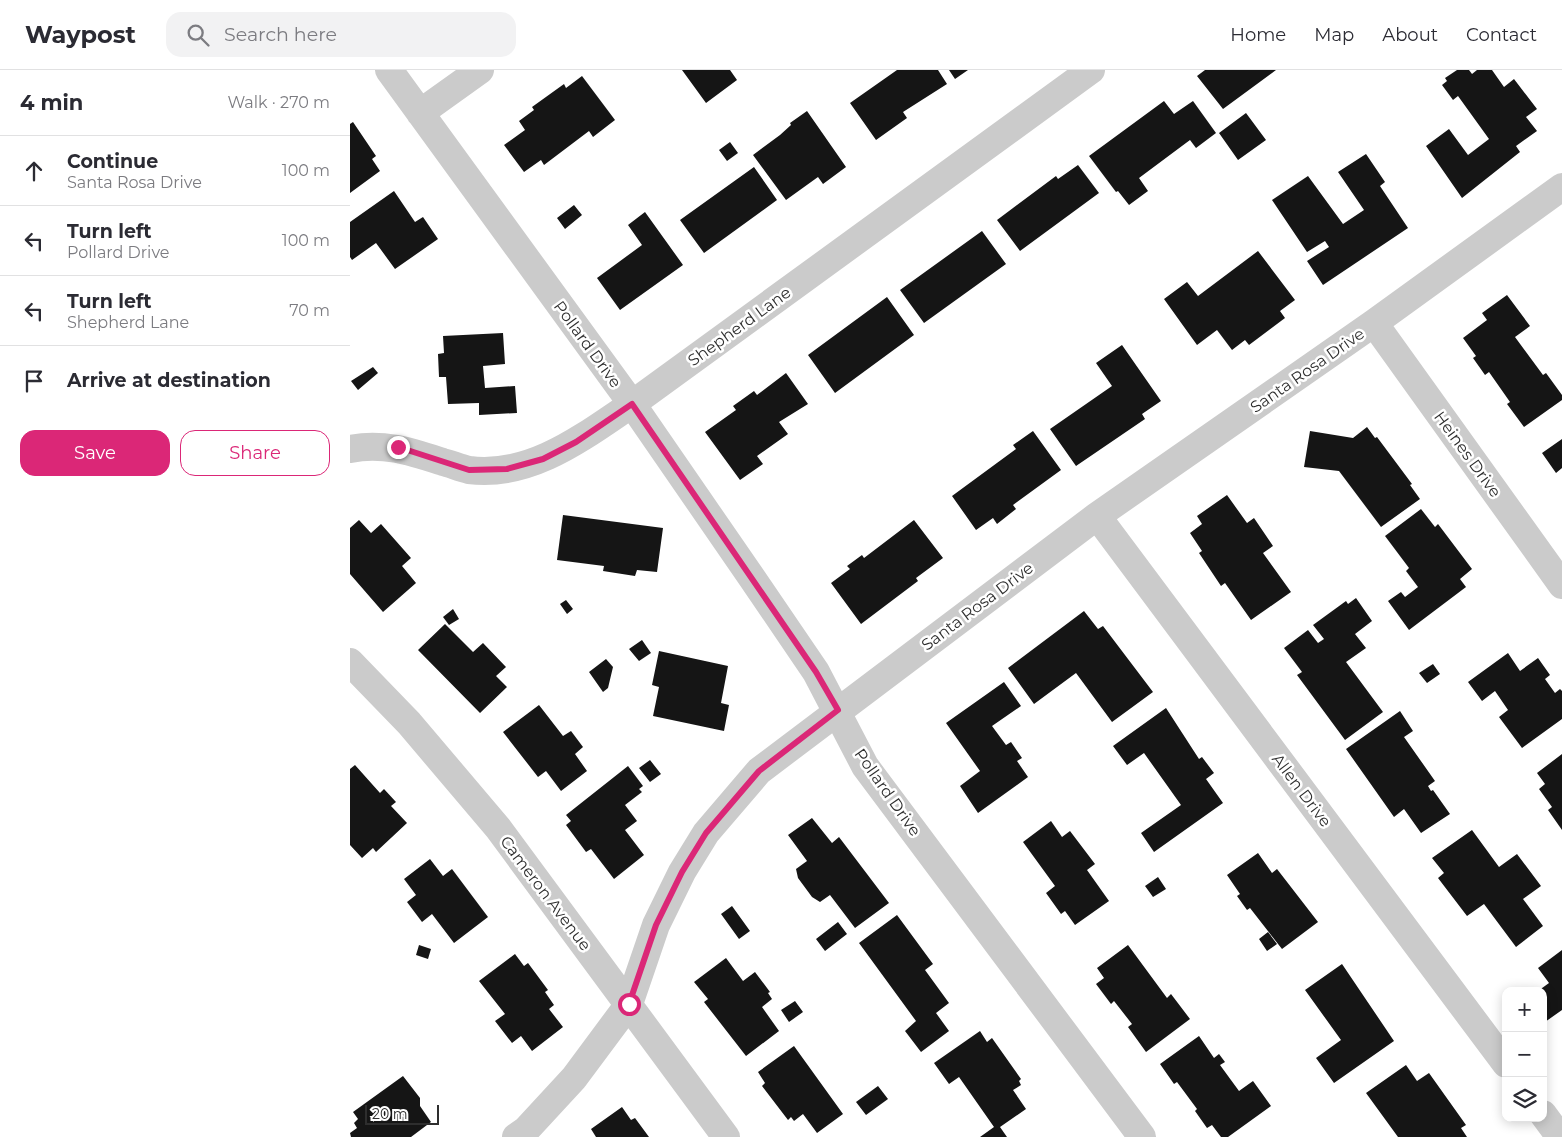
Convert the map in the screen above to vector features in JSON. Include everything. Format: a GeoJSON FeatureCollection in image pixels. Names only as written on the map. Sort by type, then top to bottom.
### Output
{"type":"FeatureCollection","features":[{"type":"Feature","properties":{"kind":"street","name":"Pollard Drive"},"geometry":{"type":"LineString","coordinates":[[389,70],[632,404],[816,672],[838,710],[865,766],[1142,1137]]}},
{"type":"Feature","properties":{"kind":"street"},"geometry":{"type":"LineString","coordinates":[[420,113],[480,70]]}},
{"type":"Feature","properties":{"kind":"street","name":"Shepherd Lane"},"geometry":{"type":"LineString","coordinates":[[350,449],[398,447],[469,470],[507,469],[543,459],[576,442],[632,404],[1091,70]]}},
{"type":"Feature","properties":{"kind":"street","name":"Santa Rosa Drive"},"geometry":{"type":"LineString","coordinates":[[516,1137],[526,1130],[574,1078],[629,1004],[656,925],[682,872],[706,833],[759,771],[1097,516],[1374,323],[1562,187]]}},
{"type":"Feature","properties":{"kind":"street","name":"Heines Drive"},"geometry":{"type":"LineString","coordinates":[[1374,323],[1562,585]]}},
{"type":"Feature","properties":{"kind":"street","name":"Allen Drive"},"geometry":{"type":"LineString","coordinates":[[1097,516],[1502,1059]]}},
{"type":"Feature","properties":{"kind":"street","name":"Cameron Avenue"},"geometry":{"type":"LineString","coordinates":[[350,662],[409,723],[498,828],[726,1137]]}},
{"type":"Feature","properties":{"kind":"street"},"geometry":{"type":"LineString","coordinates":[[1547,1119],[1560,1137]]}},
{"type":"Feature","properties":{"kind":"building"},"geometry":{"type":"Polygon","coordinates":[[[682,70],[730,70],[737,80],[706,103],[682,70]]]}},
{"type":"Feature","properties":{"kind":"building"},"geometry":{"type":"Polygon","coordinates":[[[897,70],[938,70],[947,84],[903,112],[907,118],[876,140],[850,103],[897,70]]]}},
{"type":"Feature","properties":{"kind":"building"},"geometry":{"type":"Polygon","coordinates":[[[949,70],[968,70],[955,79],[949,70]]]}},
{"type":"Feature","properties":{"kind":"building"},"geometry":{"type":"Polygon","coordinates":[[[1205,70],[1276,70],[1223,109],[1197,76],[1205,70]]]}},
{"type":"Feature","properties":{"kind":"building"},"geometry":{"type":"Polygon","coordinates":[[[1457,70],[1469,70],[1472,74],[1477,70],[1492,70],[1504,87],[1514,79],[1537,109],[1526,117],[1537,131],[1516,146],[1520,152],[1462,198],[1426,146],[1449,129],[1468,155],[1489,139],[1458,96],[1453,100],[1442,85],[1447,81],[1445,78],[1457,70]]]}},
{"type":"Feature","properties":{"kind":"building"},"geometry":{"type":"Polygon","coordinates":[[[582,76],[615,120],[593,137],[589,131],[544,165],[541,160],[524,172],[504,145],[525,130],[519,121],[534,110],[532,107],[564,84],[566,88],[582,76]]]}},
{"type":"Feature","properties":{"kind":"building"},"geometry":{"type":"Polygon","coordinates":[[[1164,101],[1174,114],[1193,101],[1216,133],[1196,148],[1190,140],[1139,178],[1148,191],[1129,205],[1118,191],[1116,192],[1089,156],[1164,101]]]}},
{"type":"Feature","properties":{"kind":"building"},"geometry":{"type":"Polygon","coordinates":[[[807,111],[846,167],[823,184],[818,177],[786,200],[753,155],[780,135],[791,125],[790,123],[807,111]]]}},
{"type":"Feature","properties":{"kind":"building"},"geometry":{"type":"Polygon","coordinates":[[[1246,113],[1266,140],[1238,160],[1219,133],[1246,113]]]}},
{"type":"Feature","properties":{"kind":"building"},"geometry":{"type":"Polygon","coordinates":[[[353,122],[376,156],[372,159],[380,171],[350,193],[350,124],[353,122]]]}},
{"type":"Feature","properties":{"kind":"building"},"geometry":{"type":"Polygon","coordinates":[[[730,142],[738,153],[727,161],[719,150],[730,142]]]}},
{"type":"Feature","properties":{"kind":"building"},"geometry":{"type":"Polygon","coordinates":[[[1366,154],[1385,182],[1380,186],[1408,228],[1323,285],[1307,261],[1329,247],[1325,241],[1307,252],[1272,200],[1308,176],[1343,224],[1364,210],[1338,172],[1366,154]]]}},
{"type":"Feature","properties":{"kind":"building"},"geometry":{"type":"Polygon","coordinates":[[[1078,165],[1099,193],[1020,251],[997,220],[1056,176],[1058,179],[1078,165]]]}},
{"type":"Feature","properties":{"kind":"building"},"geometry":{"type":"Polygon","coordinates":[[[754,167],[777,200],[704,253],[680,220],[754,167]]]}},
{"type":"Feature","properties":{"kind":"building"},"geometry":{"type":"Polygon","coordinates":[[[394,191],[415,222],[423,217],[438,239],[395,269],[376,243],[352,260],[350,257],[350,222],[394,191]]]}},
{"type":"Feature","properties":{"kind":"building"},"geometry":{"type":"Polygon","coordinates":[[[574,205],[582,215],[565,229],[557,218],[574,205]]]}},
{"type":"Feature","properties":{"kind":"building"},"geometry":{"type":"Polygon","coordinates":[[[645,212],[683,265],[620,310],[597,278],[642,245],[628,225],[645,212]]]}},
{"type":"Feature","properties":{"kind":"building"},"geometry":{"type":"Polygon","coordinates":[[[982,231],[1006,264],[924,323],[900,290],[982,231]]]}},
{"type":"Feature","properties":{"kind":"building"},"geometry":{"type":"Polygon","coordinates":[[[1258,251],[1295,300],[1280,311],[1285,318],[1249,345],[1245,340],[1232,350],[1217,330],[1197,345],[1164,299],[1187,282],[1198,296],[1258,251]]]}},
{"type":"Feature","properties":{"kind":"building"},"geometry":{"type":"Polygon","coordinates":[[[1507,295],[1530,326],[1515,337],[1543,375],[1546,373],[1562,395],[1562,400],[1524,427],[1507,404],[1510,402],[1489,372],[1485,375],[1473,358],[1476,356],[1463,338],[1487,320],[1482,313],[1507,295]]]}},
{"type":"Feature","properties":{"kind":"building"},"geometry":{"type":"Polygon","coordinates":[[[887,297],[914,335],[835,393],[808,355],[887,297]]]}},
{"type":"Feature","properties":{"kind":"building"},"geometry":{"type":"Polygon","coordinates":[[[503,333],[505,364],[483,366],[485,388],[515,386],[517,413],[479,415],[479,403],[448,404],[446,377],[439,377],[438,354],[444,353],[443,336],[503,333]]]}},
{"type":"Feature","properties":{"kind":"building"},"geometry":{"type":"Polygon","coordinates":[[[1122,345],[1161,401],[1142,414],[1145,419],[1076,466],[1050,429],[1112,386],[1096,363],[1122,345]]]}},
{"type":"Feature","properties":{"kind":"building"},"geometry":{"type":"Polygon","coordinates":[[[373,367],[378,373],[358,390],[351,381],[373,367]]]}},
{"type":"Feature","properties":{"kind":"building"},"geometry":{"type":"Polygon","coordinates":[[[786,373],[808,404],[779,422],[788,434],[757,456],[763,464],[740,480],[705,432],[736,410],[733,406],[754,391],[757,395],[786,373]]]}},
{"type":"Feature","properties":{"kind":"building"},"geometry":{"type":"Polygon","coordinates":[[[1367,427],[1375,438],[1377,437],[1412,484],[1410,485],[1420,499],[1381,527],[1339,471],[1304,467],[1310,431],[1353,438],[1367,427]]]}},
{"type":"Feature","properties":{"kind":"building"},"geometry":{"type":"Polygon","coordinates":[[[1033,431],[1061,470],[1013,505],[1016,509],[997,524],[993,518],[976,530],[952,496],[1016,449],[1013,445],[1033,431]]]}},
{"type":"Feature","properties":{"kind":"building"},"geometry":{"type":"Polygon","coordinates":[[[1562,439],[1562,468],[1556,473],[1542,453],[1562,439]]]}},
{"type":"Feature","properties":{"kind":"building"},"geometry":{"type":"Polygon","coordinates":[[[1227,495],[1247,523],[1254,518],[1273,546],[1263,553],[1291,592],[1251,620],[1225,583],[1221,586],[1199,553],[1202,551],[1190,533],[1202,524],[1197,516],[1227,495]]]}},
{"type":"Feature","properties":{"kind":"building"},"geometry":{"type":"Polygon","coordinates":[[[1421,509],[1435,527],[1438,524],[1472,569],[1460,579],[1466,587],[1409,630],[1388,601],[1401,592],[1405,597],[1418,587],[1406,571],[1409,568],[1385,536],[1421,509]]]}},
{"type":"Feature","properties":{"kind":"building"},"geometry":{"type":"Polygon","coordinates":[[[563,515],[663,528],[657,572],[637,570],[635,576],[603,571],[604,566],[557,560],[563,515]]]}},
{"type":"Feature","properties":{"kind":"building"},"geometry":{"type":"Polygon","coordinates":[[[359,520],[371,533],[381,524],[411,558],[402,566],[416,583],[383,612],[350,574],[350,528],[359,520]]]}},
{"type":"Feature","properties":{"kind":"building"},"geometry":{"type":"Polygon","coordinates":[[[914,520],[943,558],[916,578],[918,581],[861,624],[831,583],[850,569],[847,566],[862,555],[864,558],[914,520]]]}},
{"type":"Feature","properties":{"kind":"building"},"geometry":{"type":"Polygon","coordinates":[[[1356,598],[1372,621],[1355,634],[1366,648],[1346,662],[1383,712],[1345,740],[1297,675],[1302,672],[1284,648],[1308,630],[1318,643],[1324,639],[1313,625],[1346,601],[1348,604],[1356,598]]]}},
{"type":"Feature","properties":{"kind":"building"},"geometry":{"type":"Polygon","coordinates":[[[566,600],[573,609],[567,614],[560,604],[566,600]]]}},
{"type":"Feature","properties":{"kind":"building"},"geometry":{"type":"Polygon","coordinates":[[[453,609],[459,619],[449,625],[443,617],[453,609]]]}},
{"type":"Feature","properties":{"kind":"building"},"geometry":{"type":"Polygon","coordinates":[[[1084,611],[1098,629],[1103,626],[1153,692],[1112,722],[1076,673],[1034,704],[1008,668],[1084,611]]]}},
{"type":"Feature","properties":{"kind":"building"},"geometry":{"type":"Polygon","coordinates":[[[445,624],[473,652],[483,643],[506,667],[496,676],[507,687],[480,713],[418,650],[445,624]]]}},
{"type":"Feature","properties":{"kind":"building"},"geometry":{"type":"Polygon","coordinates":[[[642,640],[651,653],[639,661],[629,649],[642,640]]]}},
{"type":"Feature","properties":{"kind":"building"},"geometry":{"type":"Polygon","coordinates":[[[659,651],[728,666],[721,703],[729,705],[724,731],[653,716],[659,687],[652,685],[659,651]]]}},
{"type":"Feature","properties":{"kind":"building"},"geometry":{"type":"Polygon","coordinates":[[[1508,653],[1520,671],[1538,658],[1550,675],[1545,679],[1555,693],[1560,689],[1562,691],[1562,719],[1522,748],[1499,717],[1508,710],[1495,691],[1482,701],[1468,682],[1508,653]]]}},
{"type":"Feature","properties":{"kind":"building"},"geometry":{"type":"Polygon","coordinates":[[[606,659],[613,667],[608,688],[603,692],[589,672],[606,659]]]}},
{"type":"Feature","properties":{"kind":"building"},"geometry":{"type":"Polygon","coordinates":[[[1433,664],[1440,674],[1427,683],[1419,673],[1433,664]]]}},
{"type":"Feature","properties":{"kind":"building"},"geometry":{"type":"Polygon","coordinates":[[[1004,682],[1021,706],[992,726],[1006,745],[1011,742],[1022,758],[1017,761],[1028,777],[978,813],[960,786],[980,771],[946,723],[1004,682]]]}},
{"type":"Feature","properties":{"kind":"building"},"geometry":{"type":"Polygon","coordinates":[[[539,705],[563,736],[571,731],[583,747],[575,754],[587,771],[561,791],[546,771],[538,777],[503,732],[539,705]]]}},
{"type":"Feature","properties":{"kind":"building"},"geometry":{"type":"Polygon","coordinates":[[[1166,708],[1199,759],[1202,757],[1214,773],[1206,779],[1223,803],[1154,852],[1141,833],[1181,805],[1144,753],[1127,765],[1113,746],[1166,708]]]}},
{"type":"Feature","properties":{"kind":"building"},"geometry":{"type":"Polygon","coordinates":[[[1400,711],[1413,731],[1404,737],[1435,781],[1428,786],[1450,814],[1421,833],[1404,809],[1394,817],[1346,749],[1400,711]]]}},
{"type":"Feature","properties":{"kind":"building"},"geometry":{"type":"Polygon","coordinates":[[[1562,754],[1562,830],[1548,810],[1552,807],[1539,789],[1545,784],[1537,773],[1562,754]]]}},
{"type":"Feature","properties":{"kind":"building"},"geometry":{"type":"Polygon","coordinates":[[[650,760],[661,774],[650,782],[639,768],[650,760]]]}},
{"type":"Feature","properties":{"kind":"building"},"geometry":{"type":"Polygon","coordinates":[[[355,765],[380,793],[384,789],[396,802],[391,806],[407,823],[376,852],[373,848],[362,858],[350,845],[350,769],[355,765]]]}},
{"type":"Feature","properties":{"kind":"building"},"geometry":{"type":"Polygon","coordinates":[[[628,766],[643,786],[639,789],[642,792],[625,805],[637,821],[625,830],[644,855],[614,879],[591,849],[586,852],[566,825],[571,821],[566,815],[628,766]]]}},
{"type":"Feature","properties":{"kind":"building"},"geometry":{"type":"Polygon","coordinates":[[[812,818],[832,843],[839,837],[889,903],[855,928],[830,895],[820,902],[812,897],[798,878],[796,869],[807,861],[788,835],[812,818]]]}},
{"type":"Feature","properties":{"kind":"building"},"geometry":{"type":"Polygon","coordinates":[[[1051,821],[1062,837],[1070,831],[1095,864],[1087,870],[1109,901],[1075,925],[1065,911],[1061,914],[1046,893],[1055,886],[1023,842],[1051,821]]]}},
{"type":"Feature","properties":{"kind":"building"},"geometry":{"type":"Polygon","coordinates":[[[1472,830],[1499,867],[1517,854],[1541,886],[1523,899],[1543,926],[1516,947],[1484,904],[1467,916],[1438,878],[1444,873],[1432,858],[1472,830]]]}},
{"type":"Feature","properties":{"kind":"building"},"geometry":{"type":"Polygon","coordinates":[[[1258,853],[1272,873],[1277,869],[1318,922],[1282,949],[1250,908],[1247,910],[1237,896],[1240,894],[1227,875],[1258,853]]]}},
{"type":"Feature","properties":{"kind":"building"},"geometry":{"type":"Polygon","coordinates":[[[430,859],[443,876],[452,869],[488,917],[454,943],[432,914],[422,922],[407,902],[416,895],[404,879],[430,859]]]}},
{"type":"Feature","properties":{"kind":"building"},"geometry":{"type":"Polygon","coordinates":[[[1158,877],[1166,889],[1153,897],[1145,886],[1158,877]]]}},
{"type":"Feature","properties":{"kind":"building"},"geometry":{"type":"Polygon","coordinates":[[[732,906],[750,931],[739,939],[721,914],[732,906]]]}},
{"type":"Feature","properties":{"kind":"building"},"geometry":{"type":"Polygon","coordinates":[[[897,915],[933,964],[925,970],[949,1003],[936,1013],[949,1031],[921,1052],[905,1031],[916,1021],[859,943],[897,915]]]}},
{"type":"Feature","properties":{"kind":"building"},"geometry":{"type":"Polygon","coordinates":[[[838,922],[847,934],[825,951],[816,939],[838,922]]]}},
{"type":"Feature","properties":{"kind":"building"},"geometry":{"type":"Polygon","coordinates":[[[1268,932],[1277,944],[1267,951],[1259,939],[1268,932]]]}},
{"type":"Feature","properties":{"kind":"building"},"geometry":{"type":"Polygon","coordinates":[[[419,945],[431,949],[428,959],[416,955],[419,945]]]}},
{"type":"Feature","properties":{"kind":"building"},"geometry":{"type":"Polygon","coordinates":[[[1128,945],[1167,998],[1171,994],[1190,1019],[1146,1052],[1128,1027],[1132,1024],[1114,1001],[1111,1004],[1096,984],[1104,978],[1097,968],[1128,945]]]}},
{"type":"Feature","properties":{"kind":"building"},"geometry":{"type":"Polygon","coordinates":[[[1562,950],[1562,1010],[1547,1021],[1547,987],[1544,987],[1549,983],[1538,968],[1562,950]]]}},
{"type":"Feature","properties":{"kind":"building"},"geometry":{"type":"Polygon","coordinates":[[[515,954],[524,966],[528,963],[548,990],[545,992],[554,1005],[549,1009],[563,1027],[532,1051],[521,1036],[512,1043],[495,1021],[505,1014],[479,981],[515,954]]]}},
{"type":"Feature","properties":{"kind":"building"},"geometry":{"type":"Polygon","coordinates":[[[726,958],[743,981],[755,972],[770,992],[768,993],[772,999],[762,1007],[779,1031],[746,1056],[704,1002],[708,999],[694,982],[726,958]]]}},
{"type":"Feature","properties":{"kind":"building"},"geometry":{"type":"Polygon","coordinates":[[[1342,964],[1394,1041],[1334,1083],[1316,1058],[1341,1040],[1305,990],[1342,964]]]}},
{"type":"Feature","properties":{"kind":"building"},"geometry":{"type":"Polygon","coordinates":[[[795,1001],[803,1012],[789,1022],[781,1010],[795,1001]]]}},
{"type":"Feature","properties":{"kind":"building"},"geometry":{"type":"Polygon","coordinates":[[[980,1031],[987,1042],[992,1038],[1021,1079],[1019,1081],[1021,1085],[1013,1090],[1026,1109],[1000,1127],[1007,1137],[980,1137],[994,1127],[959,1077],[949,1084],[934,1063],[980,1031]]]}},
{"type":"Feature","properties":{"kind":"building"},"geometry":{"type":"Polygon","coordinates":[[[1199,1036],[1214,1058],[1219,1054],[1225,1062],[1220,1065],[1239,1091],[1253,1081],[1271,1106],[1228,1137],[1221,1137],[1212,1125],[1207,1128],[1195,1111],[1197,1109],[1177,1082],[1174,1084],[1160,1064],[1199,1036]]]}},
{"type":"Feature","properties":{"kind":"building"},"geometry":{"type":"Polygon","coordinates":[[[794,1046],[843,1114],[817,1133],[803,1114],[794,1121],[791,1117],[788,1120],[762,1086],[765,1083],[758,1072],[794,1046]]]}},
{"type":"Feature","properties":{"kind":"building"},"geometry":{"type":"Polygon","coordinates":[[[1406,1065],[1417,1081],[1429,1073],[1466,1125],[1461,1128],[1467,1137],[1398,1137],[1366,1093],[1406,1065]]]}},
{"type":"Feature","properties":{"kind":"building"},"geometry":{"type":"Polygon","coordinates":[[[403,1076],[420,1098],[420,1106],[431,1122],[411,1137],[351,1137],[350,1133],[357,1128],[354,1123],[358,1119],[353,1112],[403,1076]]]}},
{"type":"Feature","properties":{"kind":"building"},"geometry":{"type":"Polygon","coordinates":[[[878,1086],[888,1099],[866,1115],[856,1102],[878,1086]]]}},
{"type":"Feature","properties":{"kind":"building"},"geometry":{"type":"Polygon","coordinates":[[[622,1107],[631,1120],[635,1118],[649,1137],[596,1137],[591,1129],[622,1107]]]}},
{"type":"Feature","properties":{"kind":"route"},"geometry":{"type":"LineString","coordinates":[[398,447],[469,470],[507,469],[543,459],[576,442],[632,404],[816,672],[838,710],[759,771],[706,833],[682,872],[656,925],[629,1004]]}}]}
